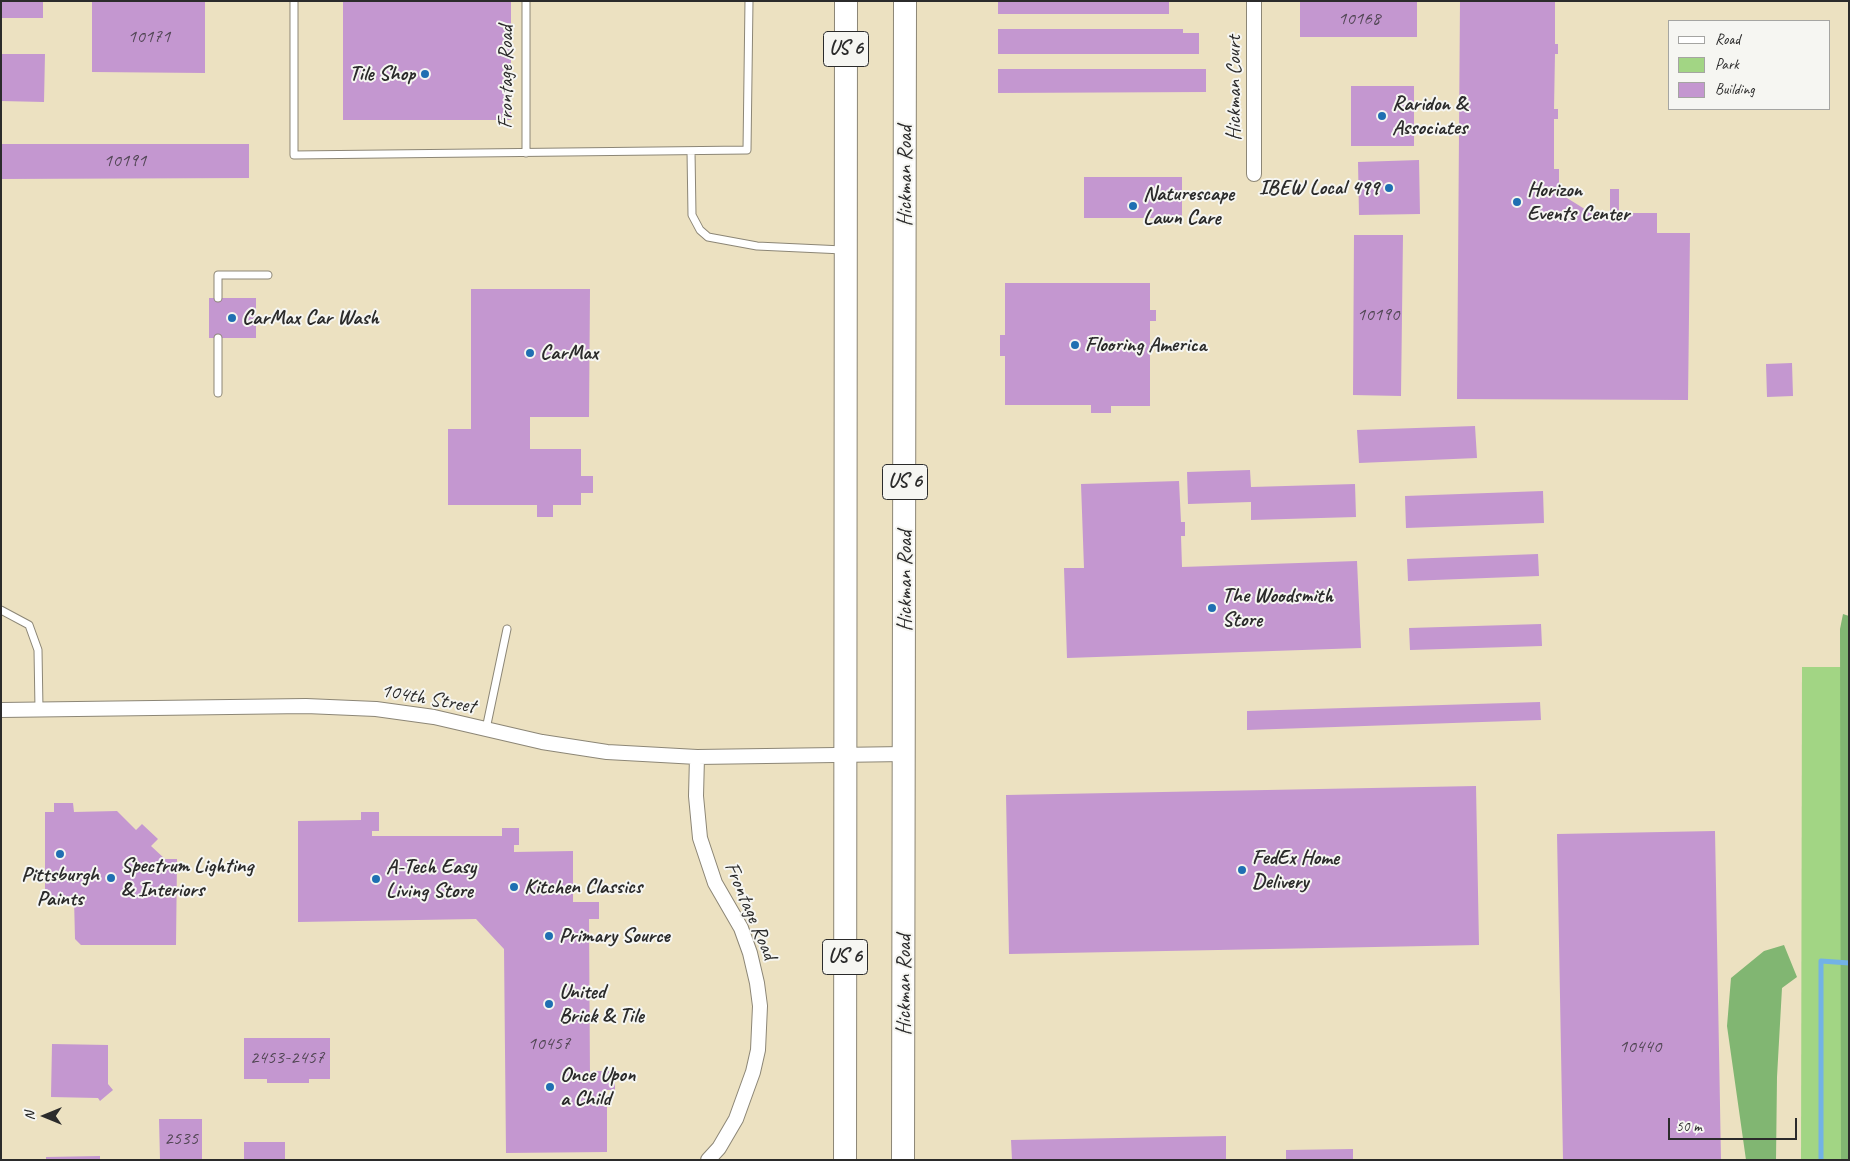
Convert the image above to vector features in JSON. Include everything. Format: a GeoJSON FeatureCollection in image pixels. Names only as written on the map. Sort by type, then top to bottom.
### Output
{"type":"FeatureCollection","features":[{"type":"Feature","properties":{"kind":"main road","name":"US 6"},"geometry":{"type":"LineString","coordinates":[[845,1160],[846,1]]}},
{"type":"Feature","properties":{"kind":"main road","name":"Hickman Road"},"geometry":{"type":"LineString","coordinates":[[904,1160],[906,1]]}},
{"type":"Feature","properties":{"kind":"street","name":"Hickman Court"},"geometry":{"type":"LineString","coordinates":[[1254,1],[1254,174]]}},
{"type":"Feature","properties":{"kind":"street","name":"104th Street"},"geometry":{"type":"LineString","coordinates":[[1,710],[306,706],[376,709],[434,717],[542,742],[607,752],[697,757],[905,754]]}},
{"type":"Feature","properties":{"kind":"street","name":"Frontage Road"},"geometry":{"type":"LineString","coordinates":[[697,757],[696,796],[700,838],[715,883],[741,928],[750,953],[758,983],[760,1006],[758,1050],[750,1080],[736,1119],[719,1148],[708,1160]]}},
{"type":"Feature","properties":{"kind":"lane"},"geometry":{"type":"LineString","coordinates":[[294,1],[294,155],[747,150],[749,1]]}},
{"type":"Feature","properties":{"kind":"lane","name":"Frontage Road"},"geometry":{"type":"LineString","coordinates":[[526,1],[526,153]]}},
{"type":"Feature","properties":{"kind":"lane"},"geometry":{"type":"LineString","coordinates":[[691,151],[692,215],[700,230],[708,237],[758,246],[846,250]]}},
{"type":"Feature","properties":{"kind":"lane"},"geometry":{"type":"LineString","coordinates":[[218,298],[218,275],[268,275]]}},
{"type":"Feature","properties":{"kind":"lane"},"geometry":{"type":"LineString","coordinates":[[218,338],[218,393]]}},
{"type":"Feature","properties":{"kind":"lane"},"geometry":{"type":"LineString","coordinates":[[1,610],[28,625],[32,633],[38,650],[39,709]]}},
{"type":"Feature","properties":{"kind":"lane"},"geometry":{"type":"LineString","coordinates":[[486,729],[507,629]]}},
{"type":"Feature","properties":{"kind":"green space"},"geometry":{"type":"Polygon","coordinates":[[[1843,614],[1849,616],[1849,1160],[1841,1160],[1840,629],[1843,614]]]}},
{"type":"Feature","properties":{"kind":"green space"},"geometry":{"type":"Polygon","coordinates":[[[1802,667],[1849,667],[1849,1160],[1801,1160],[1802,667]]]}},
{"type":"Feature","properties":{"kind":"green space"},"geometry":{"type":"Polygon","coordinates":[[[1784,945],[1797,977],[1782,988],[1777,1077],[1776,1160],[1746,1160],[1727,1026],[1731,978],[1764,951],[1784,945]]]}},
{"type":"Feature","properties":{"kind":"building"},"geometry":{"type":"Polygon","coordinates":[[[1,1],[43,1],[43,18],[1,18],[1,1]]]}},
{"type":"Feature","properties":{"kind":"building"},"geometry":{"type":"Polygon","coordinates":[[[92,1],[205,1],[205,73],[92,72],[92,1]]]}},
{"type":"Feature","properties":{"kind":"building"},"geometry":{"type":"Polygon","coordinates":[[[343,1],[511,1],[511,120],[343,120],[343,1]]]}},
{"type":"Feature","properties":{"kind":"building"},"geometry":{"type":"Polygon","coordinates":[[[998,1],[1169,1],[1169,14],[998,14],[998,1]]]}},
{"type":"Feature","properties":{"kind":"building"},"geometry":{"type":"Polygon","coordinates":[[[1300,1],[1417,1],[1417,37],[1300,37],[1300,1]]]}},
{"type":"Feature","properties":{"kind":"building","name":"Horizon Events Center"},"geometry":{"type":"Polygon","coordinates":[[[1460,1],[1555,1],[1555,44],[1558,44],[1558,54],[1555,54],[1554,109],[1558,109],[1558,119],[1554,119],[1554,169],[1559,169],[1559,193],[1591,213],[1610,213],[1610,189],[1619,189],[1619,213],[1657,213],[1657,233],[1690,233],[1688,400],[1457,399],[1460,1]]]}},
{"type":"Feature","properties":{"kind":"building"},"geometry":{"type":"Polygon","coordinates":[[[998,29],[1183,29],[1183,33],[1199,33],[1199,54],[998,54],[998,29]]]}},
{"type":"Feature","properties":{"kind":"building"},"geometry":{"type":"Polygon","coordinates":[[[1,54],[45,54],[44,102],[1,101],[1,54]]]}},
{"type":"Feature","properties":{"kind":"building"},"geometry":{"type":"Polygon","coordinates":[[[998,69],[1206,69],[1206,92],[998,93],[998,69]]]}},
{"type":"Feature","properties":{"kind":"building","name":"Raridon & Associates"},"geometry":{"type":"Polygon","coordinates":[[[1351,86],[1414,86],[1414,146],[1351,146],[1351,86]]]}},
{"type":"Feature","properties":{"kind":"building"},"geometry":{"type":"Polygon","coordinates":[[[1,144],[249,144],[249,178],[1,179],[1,144]]]}},
{"type":"Feature","properties":{"kind":"building","name":"IBEW Local 499"},"geometry":{"type":"Polygon","coordinates":[[[1419,160],[1420,214],[1359,215],[1358,162],[1419,160]]]}},
{"type":"Feature","properties":{"kind":"building","name":"Naturescape Lawn Care"},"geometry":{"type":"Polygon","coordinates":[[[1084,177],[1182,177],[1182,218],[1084,218],[1084,177]]]}},
{"type":"Feature","properties":{"kind":"building"},"geometry":{"type":"Polygon","coordinates":[[[1354,235],[1403,235],[1401,396],[1353,395],[1354,235]]]}},
{"type":"Feature","properties":{"kind":"building","name":"Flooring America"},"geometry":{"type":"Polygon","coordinates":[[[1005,283],[1150,283],[1150,310],[1156,310],[1156,321],[1150,321],[1150,406],[1111,406],[1111,413],[1091,413],[1091,405],[1005,405],[1005,356],[1000,356],[1000,335],[1005,335],[1005,283]]]}},
{"type":"Feature","properties":{"kind":"building","name":"CarMax"},"geometry":{"type":"Polygon","coordinates":[[[471,289],[590,289],[589,417],[530,417],[530,449],[581,449],[581,476],[593,476],[593,493],[581,493],[581,505],[553,505],[553,517],[537,517],[537,505],[448,505],[448,429],[471,429],[471,289]]]}},
{"type":"Feature","properties":{"kind":"building","name":"CarMax Car Wash"},"geometry":{"type":"Polygon","coordinates":[[[209,298],[256,298],[256,338],[209,338],[209,298]]]}},
{"type":"Feature","properties":{"kind":"building"},"geometry":{"type":"Polygon","coordinates":[[[1792,363],[1793,396],[1767,397],[1766,364],[1792,363]]]}},
{"type":"Feature","properties":{"kind":"building"},"geometry":{"type":"Polygon","coordinates":[[[1475,426],[1477,458],[1359,463],[1357,430],[1475,426]]]}},
{"type":"Feature","properties":{"kind":"building"},"geometry":{"type":"Polygon","coordinates":[[[1250,470],[1251,487],[1355,484],[1356,517],[1251,520],[1251,502],[1188,504],[1187,472],[1250,470]]]}},
{"type":"Feature","properties":{"kind":"building","name":"The Woodsmith Store"},"geometry":{"type":"Polygon","coordinates":[[[1179,481],[1181,522],[1185,522],[1185,536],[1181,536],[1182,567],[1357,561],[1361,648],[1067,658],[1064,568],[1084,568],[1081,484],[1179,481]]]}},
{"type":"Feature","properties":{"kind":"building"},"geometry":{"type":"Polygon","coordinates":[[[1543,491],[1544,523],[1406,528],[1405,496],[1543,491]]]}},
{"type":"Feature","properties":{"kind":"building"},"geometry":{"type":"Polygon","coordinates":[[[1538,554],[1539,576],[1408,581],[1407,559],[1538,554]]]}},
{"type":"Feature","properties":{"kind":"building"},"geometry":{"type":"Polygon","coordinates":[[[1541,624],[1542,646],[1410,650],[1409,628],[1541,624]]]}},
{"type":"Feature","properties":{"kind":"building"},"geometry":{"type":"Polygon","coordinates":[[[1540,702],[1541,720],[1247,730],[1247,711],[1540,702]]]}},
{"type":"Feature","properties":{"kind":"building","name":"FedEx Home Delivery"},"geometry":{"type":"Polygon","coordinates":[[[1476,786],[1479,945],[1009,954],[1006,795],[1476,786]]]}},
{"type":"Feature","properties":{"kind":"building","name":"Spectrum Lighting & Interiors"},"geometry":{"type":"Polygon","coordinates":[[[54,803],[73,803],[74,812],[117,811],[136,830],[142,824],[158,839],[151,846],[165,859],[177,859],[176,945],[81,945],[75,939],[74,898],[45,898],[45,812],[54,812],[54,803]]]}},
{"type":"Feature","properties":{"kind":"building"},"geometry":{"type":"Polygon","coordinates":[[[361,812],[379,812],[379,831],[372,831],[372,836],[502,836],[502,828],[519,828],[519,845],[514,845],[514,852],[573,851],[573,902],[599,902],[599,919],[589,919],[590,1079],[597,1079],[596,1071],[615,1071],[615,1090],[607,1090],[607,1152],[506,1153],[504,949],[476,919],[298,922],[298,821],[361,820],[361,812]]]}},
{"type":"Feature","properties":{"kind":"building"},"geometry":{"type":"Polygon","coordinates":[[[1715,831],[1721,1160],[1563,1160],[1557,834],[1715,831]]]}},
{"type":"Feature","properties":{"kind":"building"},"geometry":{"type":"Polygon","coordinates":[[[244,1038],[330,1038],[330,1079],[309,1079],[309,1083],[267,1083],[267,1079],[244,1079],[244,1038]]]}},
{"type":"Feature","properties":{"kind":"building"},"geometry":{"type":"Polygon","coordinates":[[[52,1044],[108,1045],[108,1084],[113,1090],[100,1101],[98,1098],[51,1097],[52,1044]]]}},
{"type":"Feature","properties":{"kind":"building"},"geometry":{"type":"Polygon","coordinates":[[[159,1119],[202,1119],[202,1160],[160,1160],[159,1119]]]}},
{"type":"Feature","properties":{"kind":"building"},"geometry":{"type":"Polygon","coordinates":[[[1226,1136],[1226,1160],[1012,1160],[1011,1140],[1226,1136]]]}},
{"type":"Feature","properties":{"kind":"building"},"geometry":{"type":"Polygon","coordinates":[[[244,1142],[285,1142],[285,1160],[244,1160],[244,1142]]]}},
{"type":"Feature","properties":{"kind":"building"},"geometry":{"type":"Polygon","coordinates":[[[1353,1149],[1353,1160],[1286,1160],[1286,1150],[1353,1149]]]}},
{"type":"Feature","properties":{"kind":"building"},"geometry":{"type":"Polygon","coordinates":[[[100,1156],[100,1160],[46,1160],[46,1157],[100,1156]]]}},
{"type":"Feature","properties":{"kind":"waterway"},"geometry":{"type":"LineString","coordinates":[[1821,1160],[1821,961],[1849,963]]}},
{"type":"Feature","properties":{"kind":"place","name":"Tile Shop"},"geometry":{"type":"Point","coordinates":[425,74]}},
{"type":"Feature","properties":{"kind":"place","name":"Raridon & Associates"},"geometry":{"type":"Point","coordinates":[1382,116]}},
{"type":"Feature","properties":{"kind":"place","name":"IBEW Local 499"},"geometry":{"type":"Point","coordinates":[1389,188]}},
{"type":"Feature","properties":{"kind":"place","name":"Horizon Events Center"},"geometry":{"type":"Point","coordinates":[1517,202]}},
{"type":"Feature","properties":{"kind":"place","name":"Naturescape Lawn Care"},"geometry":{"type":"Point","coordinates":[1133,206]}},
{"type":"Feature","properties":{"kind":"place","name":"CarMax Car Wash"},"geometry":{"type":"Point","coordinates":[232,318]}},
{"type":"Feature","properties":{"kind":"place","name":"Flooring America"},"geometry":{"type":"Point","coordinates":[1075,345]}},
{"type":"Feature","properties":{"kind":"place","name":"CarMax"},"geometry":{"type":"Point","coordinates":[530,353]}},
{"type":"Feature","properties":{"kind":"place","name":"The Woodsmith Store"},"geometry":{"type":"Point","coordinates":[1212,608]}},
{"type":"Feature","properties":{"kind":"place","name":"Pittsburgh Paints"},"geometry":{"type":"Point","coordinates":[60,854]}},
{"type":"Feature","properties":{"kind":"place","name":"FedEx Home Delivery"},"geometry":{"type":"Point","coordinates":[1242,870]}},
{"type":"Feature","properties":{"kind":"place","name":"Spectrum Lighting & Interiors"},"geometry":{"type":"Point","coordinates":[111,878]}},
{"type":"Feature","properties":{"kind":"place","name":"A-Tech Easy Living Store"},"geometry":{"type":"Point","coordinates":[376,879]}},
{"type":"Feature","properties":{"kind":"place","name":"Kitchen Classics"},"geometry":{"type":"Point","coordinates":[514,887]}},
{"type":"Feature","properties":{"kind":"place","name":"Primary Source"},"geometry":{"type":"Point","coordinates":[549,936]}},
{"type":"Feature","properties":{"kind":"place","name":"United Brick & Tile"},"geometry":{"type":"Point","coordinates":[549,1004]}},
{"type":"Feature","properties":{"kind":"place","name":"Once Upon a Child"},"geometry":{"type":"Point","coordinates":[550,1087]}}]}
